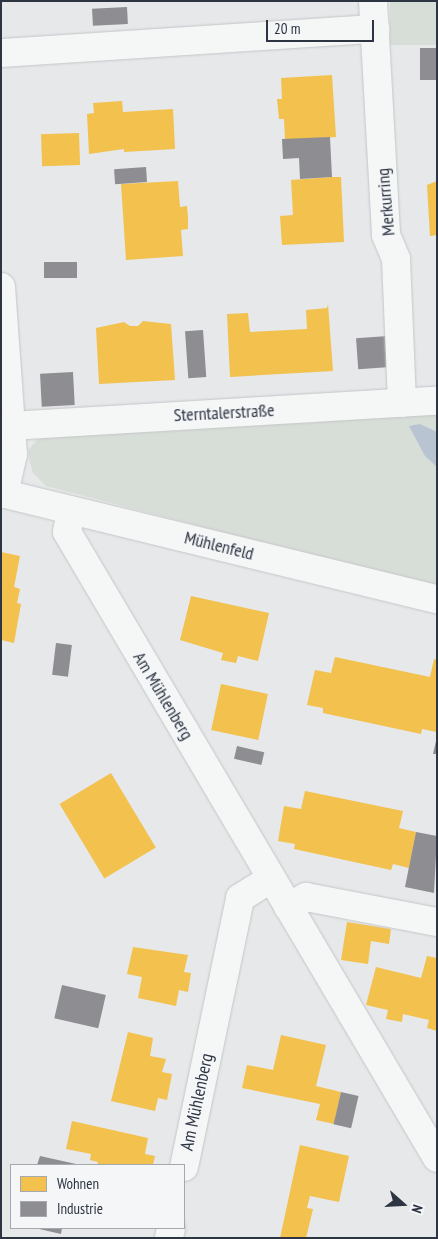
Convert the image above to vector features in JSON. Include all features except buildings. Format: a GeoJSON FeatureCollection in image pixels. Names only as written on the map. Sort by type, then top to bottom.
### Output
{"type":"FeatureCollection","features":[{"type":"Feature","properties":{"kind":"street","name":"Merkurring"},"geometry":{"type":"LineString","coordinates":[[374,1],[386,234],[396,259],[402,403]]}},
{"type":"Feature","properties":{"kind":"street"},"geometry":{"type":"LineString","coordinates":[[1,53],[375,29]]}},
{"type":"Feature","properties":{"kind":"street"},"geometry":{"type":"LineString","coordinates":[[1,287],[13,454],[2,494]]}},
{"type":"Feature","properties":{"kind":"street","name":"Sterntalerstraße"},"geometry":{"type":"LineString","coordinates":[[11,426],[437,401]]}},
{"type":"Feature","properties":{"kind":"street","name":"Mühlenfeld"},"geometry":{"type":"LineString","coordinates":[[2,494],[437,599]]}},
{"type":"Feature","properties":{"kind":"street","name":"Am Mühlenberg"},"geometry":{"type":"LineString","coordinates":[[71,511],[67,532],[437,1158]]}},
{"type":"Feature","properties":{"kind":"street","name":"Am Mühlenberg"},"geometry":{"type":"LineString","coordinates":[[185,1164],[240,898],[271,879]]}},
{"type":"Feature","properties":{"kind":"street"},"geometry":{"type":"LineString","coordinates":[[288,907],[306,897],[437,922]]}},
{"type":"Feature","properties":{"kind":"shaded area"},"geometry":{"type":"Polygon","coordinates":[[[390,1],[437,1],[437,45],[390,45],[390,1]]]}},
{"type":"Feature","properties":{"kind":"shaded area"},"geometry":{"type":"Polygon","coordinates":[[[437,410],[437,588],[46,486],[33,473],[29,459],[29,449],[44,433],[437,410]]]}},
{"type":"Feature","properties":{"kind":"water"},"geometry":{"type":"Polygon","coordinates":[[[420,424],[437,432],[437,467],[425,456],[409,426],[420,424]]]}}]}
